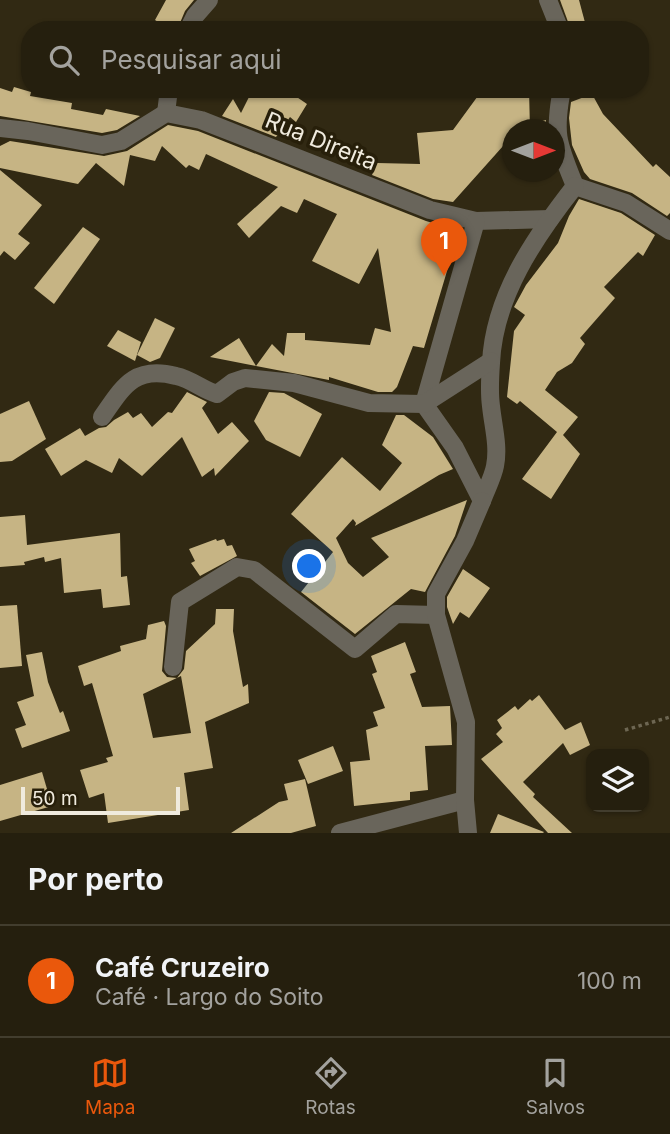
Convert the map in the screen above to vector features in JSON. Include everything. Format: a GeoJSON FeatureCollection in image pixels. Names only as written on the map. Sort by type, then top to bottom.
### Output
{"type":"FeatureCollection","features":[{"type":"Feature","properties":{"kind":"street"},"geometry":{"type":"LineString","coordinates":[[192,21],[209,0]]}},
{"type":"Feature","properties":{"kind":"street"},"geometry":{"type":"LineString","coordinates":[[548,0],[556,21]]}},
{"type":"Feature","properties":{"kind":"street"},"geometry":{"type":"LineString","coordinates":[[0,128],[102,145],[121,141],[166,113],[168,98]]}},
{"type":"Feature","properties":{"kind":"street"},"geometry":{"type":"LineString","coordinates":[[560,98],[556,120],[559,145],[575,186],[626,204],[670,231]]}},
{"type":"Feature","properties":{"kind":"street","name":"Rua Direita"},"geometry":{"type":"LineString","coordinates":[[166,113],[201,120],[430,210],[476,221],[550,219]]}},
{"type":"Feature","properties":{"kind":"street"},"geometry":{"type":"LineString","coordinates":[[468,833],[465,800],[466,722],[436,615],[436,594],[465,541],[495,466],[496,447],[490,403],[491,361],[497,321],[513,278],[550,219],[575,186]]}},
{"type":"Feature","properties":{"kind":"street"},"geometry":{"type":"LineString","coordinates":[[424,404],[476,221]]}},
{"type":"Feature","properties":{"kind":"street"},"geometry":{"type":"LineString","coordinates":[[102,417],[130,379],[148,373],[177,376],[217,394],[245,377],[294,383],[369,403],[424,404],[491,361]]}},
{"type":"Feature","properties":{"kind":"street"},"geometry":{"type":"LineString","coordinates":[[424,404],[455,448],[482,501]]}},
{"type":"Feature","properties":{"kind":"street"},"geometry":{"type":"LineString","coordinates":[[173,667],[180,602],[237,567],[254,570],[355,649],[396,614],[436,615]]}},
{"type":"Feature","properties":{"kind":"street"},"geometry":{"type":"LineString","coordinates":[[340,833],[465,800]]}},
{"type":"Feature","properties":{"kind":"path"},"geometry":{"type":"LineString","coordinates":[[625,730],[670,717]]}},
{"type":"Feature","properties":{"kind":"building"},"geometry":{"type":"Polygon","coordinates":[[[166,0],[194,0],[181,21],[155,20],[166,0]]]}},
{"type":"Feature","properties":{"kind":"building"},"geometry":{"type":"Polygon","coordinates":[[[560,0],[579,0],[585,21],[568,21],[560,0]]]}},
{"type":"Feature","properties":{"kind":"building"},"geometry":{"type":"Polygon","coordinates":[[[14,87],[21,89],[21,98],[72,103],[71,109],[103,115],[106,109],[140,116],[117,130],[102,133],[0,116],[0,88],[12,92],[14,87]]]}},
{"type":"Feature","properties":{"kind":"building"},"geometry":{"type":"Polygon","coordinates":[[[248,98],[298,98],[307,104],[296,122],[290,117],[276,137],[222,116],[233,99],[241,113],[248,98]]]}},
{"type":"Feature","properties":{"kind":"building"},"geometry":{"type":"Polygon","coordinates":[[[476,98],[529,98],[530,119],[502,119],[502,147],[453,202],[433,199],[372,175],[377,163],[420,164],[417,133],[453,130],[476,98]]]}},
{"type":"Feature","properties":{"kind":"building"},"geometry":{"type":"Polygon","coordinates":[[[582,98],[594,98],[603,114],[653,167],[656,164],[670,177],[670,213],[667,216],[632,193],[590,179],[584,172],[572,145],[569,118],[571,102],[582,98]]]}},
{"type":"Feature","properties":{"kind":"building"},"geometry":{"type":"Polygon","coordinates":[[[168,125],[198,131],[426,221],[459,231],[424,348],[413,346],[397,387],[392,392],[378,392],[329,377],[329,380],[256,366],[272,344],[284,356],[287,333],[305,333],[305,340],[370,345],[375,328],[391,332],[378,248],[359,284],[312,261],[337,214],[304,199],[297,213],[281,206],[249,238],[237,224],[278,187],[206,154],[199,170],[189,165],[186,168],[162,146],[155,161],[130,155],[124,186],[96,163],[78,184],[0,168],[0,146],[10,141],[104,156],[127,151],[168,125]]]}},
{"type":"Feature","properties":{"kind":"building"},"geometry":{"type":"Polygon","coordinates":[[[0,170],[42,205],[18,234],[30,243],[15,260],[4,251],[0,256],[0,170]]]}},
{"type":"Feature","properties":{"kind":"building"},"geometry":{"type":"Polygon","coordinates":[[[579,199],[621,213],[655,235],[643,256],[638,252],[604,287],[615,298],[580,338],[585,344],[572,363],[557,372],[545,390],[578,417],[563,435],[580,454],[551,499],[522,479],[557,432],[520,401],[517,404],[507,397],[514,331],[525,315],[514,307],[526,285],[558,243],[579,199]]]}},
{"type":"Feature","properties":{"kind":"building"},"geometry":{"type":"Polygon","coordinates":[[[83,227],[100,239],[54,304],[34,288],[83,227]]]}},
{"type":"Feature","properties":{"kind":"building"},"geometry":{"type":"Polygon","coordinates":[[[155,318],[175,328],[160,358],[150,362],[137,355],[155,318]]]}},
{"type":"Feature","properties":{"kind":"building"},"geometry":{"type":"Polygon","coordinates":[[[118,330],[141,342],[135,361],[107,346],[118,330]]]}},
{"type":"Feature","properties":{"kind":"building"},"geometry":{"type":"Polygon","coordinates":[[[239,338],[256,366],[210,357],[239,338]]]}},
{"type":"Feature","properties":{"kind":"building"},"geometry":{"type":"Polygon","coordinates":[[[187,392],[207,402],[202,408],[218,434],[232,422],[249,441],[215,476],[214,468],[202,477],[182,437],[142,476],[119,458],[112,473],[86,460],[61,476],[45,449],[80,428],[85,436],[106,427],[128,412],[133,418],[141,413],[152,427],[168,412],[172,413],[187,392]]]}},
{"type":"Feature","properties":{"kind":"building"},"geometry":{"type":"Polygon","coordinates":[[[269,392],[284,393],[322,414],[300,457],[266,440],[254,421],[269,392]]]}},
{"type":"Feature","properties":{"kind":"building"},"geometry":{"type":"Polygon","coordinates":[[[29,401],[46,439],[12,461],[0,462],[0,414],[29,401]]]}},
{"type":"Feature","properties":{"kind":"building"},"geometry":{"type":"Polygon","coordinates":[[[396,415],[404,415],[433,437],[453,469],[355,526],[353,519],[336,538],[348,563],[363,577],[389,557],[371,538],[467,500],[455,536],[425,592],[411,589],[355,634],[301,592],[333,552],[291,514],[342,457],[380,491],[402,463],[382,445],[396,415]]]}},
{"type":"Feature","properties":{"kind":"building"},"geometry":{"type":"Polygon","coordinates":[[[25,515],[27,545],[120,533],[121,577],[127,576],[130,605],[103,608],[101,589],[64,593],[61,558],[45,562],[44,557],[24,562],[25,565],[0,567],[0,517],[25,515]]]}},
{"type":"Feature","properties":{"kind":"building"},"geometry":{"type":"Polygon","coordinates":[[[216,539],[224,539],[227,546],[232,545],[237,556],[200,576],[191,563],[195,561],[189,549],[216,539]]]}},
{"type":"Feature","properties":{"kind":"building"},"geometry":{"type":"Polygon","coordinates":[[[463,569],[490,588],[469,618],[460,612],[453,624],[447,607],[447,597],[463,569]]]}},
{"type":"Feature","properties":{"kind":"building"},"geometry":{"type":"Polygon","coordinates":[[[17,605],[22,666],[0,668],[0,606],[17,605]]]}},
{"type":"Feature","properties":{"kind":"building"},"geometry":{"type":"Polygon","coordinates":[[[216,609],[234,609],[233,631],[243,687],[248,684],[249,703],[205,722],[213,768],[184,773],[189,810],[108,823],[104,793],[89,798],[80,770],[108,762],[106,758],[113,756],[92,683],[84,686],[78,666],[121,651],[120,646],[146,639],[148,625],[164,621],[166,626],[162,671],[167,677],[177,678],[184,669],[186,651],[215,624],[216,609]],[[181,676],[143,694],[153,738],[191,733],[181,676]]]}},
{"type":"Feature","properties":{"kind":"building"},"geometry":{"type":"Polygon","coordinates":[[[405,642],[416,672],[410,674],[422,707],[450,706],[452,745],[425,746],[428,790],[410,792],[410,800],[354,806],[350,762],[370,760],[366,730],[378,726],[373,712],[385,708],[372,674],[377,672],[371,656],[405,642]]]}},
{"type":"Feature","properties":{"kind":"building"},"geometry":{"type":"Polygon","coordinates":[[[42,652],[48,682],[70,731],[22,748],[15,729],[26,725],[17,702],[34,696],[26,655],[42,652]]]}},
{"type":"Feature","properties":{"kind":"building"},"geometry":{"type":"Polygon","coordinates":[[[539,695],[565,730],[581,722],[590,745],[570,755],[563,743],[523,782],[535,794],[533,797],[572,833],[548,833],[481,759],[503,742],[496,734],[502,728],[497,720],[515,706],[518,710],[539,695]]]}},
{"type":"Feature","properties":{"kind":"building"},"geometry":{"type":"Polygon","coordinates":[[[333,746],[343,771],[308,784],[298,760],[333,746]]]}},
{"type":"Feature","properties":{"kind":"building"},"geometry":{"type":"Polygon","coordinates":[[[42,772],[52,806],[0,821],[0,785],[42,772]]]}},
{"type":"Feature","properties":{"kind":"building"},"geometry":{"type":"Polygon","coordinates":[[[305,779],[316,826],[291,833],[231,833],[279,802],[288,800],[284,784],[305,779]]]}},
{"type":"Feature","properties":{"kind":"building"},"geometry":{"type":"Polygon","coordinates":[[[498,814],[544,832],[490,833],[498,814]]]}},
{"type":"Feature","properties":{"kind":"place","name":"Café Cruzeiro"},"geometry":{"type":"Point","coordinates":[444,276]}}]}
